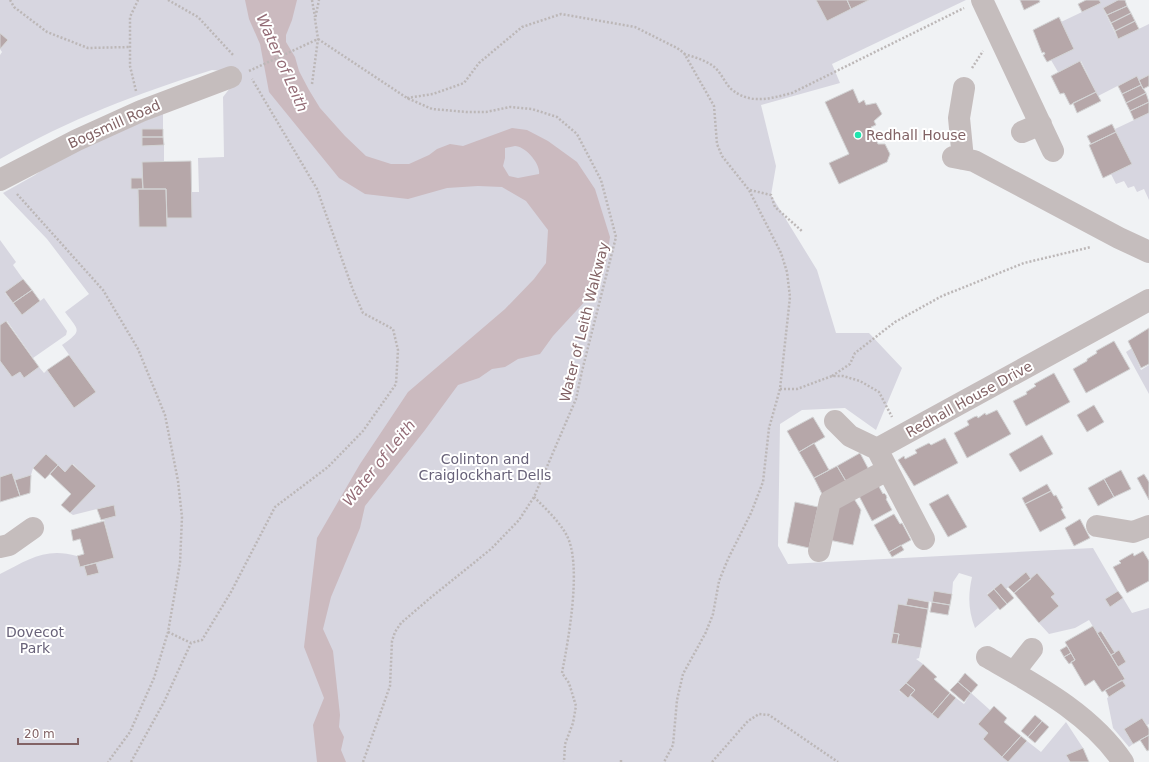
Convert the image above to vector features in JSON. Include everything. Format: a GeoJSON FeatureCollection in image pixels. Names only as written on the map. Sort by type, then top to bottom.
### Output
{"type":"FeatureCollection","features":[{"type":"Feature","properties":{"kind":"street"},"geometry":{"type":"LineString","coordinates":[[974,3],[997,30],[1031,128],[1053,151]]}},
{"type":"Feature","properties":{"kind":"street","name":"Bogsmill Road"},"geometry":{"type":"LineString","coordinates":[[6,184],[77,140],[141,111],[239,70]]}},
{"type":"Feature","properties":{"kind":"street"},"geometry":{"type":"LineString","coordinates":[[964,88],[959,118],[958,158],[974,161],[1119,238],[1149,252]]}},
{"type":"Feature","properties":{"kind":"street","name":"Redhall House Drive"},"geometry":{"type":"LineString","coordinates":[[877,450],[1149,300]]}},
{"type":"Feature","properties":{"kind":"street"},"geometry":{"type":"LineString","coordinates":[[835,421],[850,436],[877,450],[924,539]]}},
{"type":"Feature","properties":{"kind":"street"},"geometry":{"type":"LineString","coordinates":[[819,551],[830,501],[887,470]]}},
{"type":"Feature","properties":{"kind":"street"},"geometry":{"type":"LineString","coordinates":[[1097,526],[1133,532],[1149,526]]}},
{"type":"Feature","properties":{"kind":"street"},"geometry":{"type":"LineString","coordinates":[[0,547],[9,545],[33,528]]}},
{"type":"Feature","properties":{"kind":"street"},"geometry":{"type":"LineString","coordinates":[[1014,672],[1032,649]]}},
{"type":"Feature","properties":{"kind":"street"},"geometry":{"type":"LineString","coordinates":[[987,657],[1014,672],[1085,720],[1115,751],[1123,762]]}},
{"type":"Feature","properties":{"kind":"path"},"geometry":{"type":"LineString","coordinates":[[10,0],[14,7],[47,32],[88,48],[130,47]]}},
{"type":"Feature","properties":{"kind":"path"},"geometry":{"type":"LineString","coordinates":[[138,0],[130,17],[130,66],[141,111]]}},
{"type":"Feature","properties":{"kind":"path"},"geometry":{"type":"LineString","coordinates":[[168,0],[198,17],[239,70],[317,189],[353,290],[363,312],[393,329],[398,350],[396,384],[363,431],[328,467],[275,507],[231,592],[202,640],[191,643],[168,632]]}},
{"type":"Feature","properties":{"kind":"path"},"geometry":{"type":"LineString","coordinates":[[312,0],[318,39],[312,84]]}},
{"type":"Feature","properties":{"kind":"path"},"geometry":{"type":"LineString","coordinates":[[315,19],[319,0]]}},
{"type":"Feature","properties":{"kind":"path"},"geometry":{"type":"LineString","coordinates":[[407,98],[433,94],[464,83],[479,63],[522,27],[561,14],[635,27],[684,53],[714,66],[730,88],[740,95],[752,100],[783,96],[792,93],[974,3]]}},
{"type":"Feature","properties":{"kind":"path"},"geometry":{"type":"LineString","coordinates":[[964,88],[976,60],[997,30]]}},
{"type":"Feature","properties":{"kind":"path"},"geometry":{"type":"LineString","coordinates":[[239,70],[318,39]]}},
{"type":"Feature","properties":{"kind":"path","name":"Water of Leith Walkway"},"geometry":{"type":"LineString","coordinates":[[318,39],[407,98],[432,109],[486,112],[510,107],[532,109],[557,117],[577,134],[601,180],[616,237],[576,399],[534,497],[519,520],[491,549],[424,604],[401,624],[395,632],[392,641],[390,686],[363,762]]}},
{"type":"Feature","properties":{"kind":"path"},"geometry":{"type":"LineString","coordinates":[[664,762],[673,745],[677,700],[683,674],[706,632],[713,614],[719,581],[728,559],[751,513],[763,482],[769,428],[780,389],[790,297],[787,272],[780,253],[749,190],[722,156],[717,144],[714,106],[684,53]]}},
{"type":"Feature","properties":{"kind":"path"},"geometry":{"type":"LineString","coordinates":[[6,184],[58,237],[103,290],[138,349],[165,415],[178,481],[182,517],[180,563],[168,632],[154,678],[130,732],[108,762]]}},
{"type":"Feature","properties":{"kind":"path"},"geometry":{"type":"LineString","coordinates":[[749,190],[771,195],[775,207],[803,232]]}},
{"type":"Feature","properties":{"kind":"path"},"geometry":{"type":"LineString","coordinates":[[780,389],[797,389],[832,376],[850,364],[855,353],[894,322],[942,296],[1024,263],[1097,246],[1119,238]]}},
{"type":"Feature","properties":{"kind":"path"},"geometry":{"type":"LineString","coordinates":[[832,376],[842,376],[860,381],[879,392],[902,435]]}},
{"type":"Feature","properties":{"kind":"path"},"geometry":{"type":"LineString","coordinates":[[534,497],[546,508],[567,534],[571,550],[572,606],[570,631],[562,673],[569,683],[576,706],[573,723],[565,744],[564,762]]}},
{"type":"Feature","properties":{"kind":"path"},"geometry":{"type":"LineString","coordinates":[[131,762],[164,702],[191,643]]}},
{"type":"Feature","properties":{"kind":"path"},"geometry":{"type":"LineString","coordinates":[[712,762],[748,721],[759,714],[769,715],[838,762]]}},
{"type":"Feature","properties":{"kind":"green space","name":"Colinton and Craiglockhart Dells"},"geometry":{"type":"Polygon","coordinates":[[[0,0],[966,0],[832,64],[840,83],[761,105],[776,166],[771,195],[817,270],[836,333],[869,333],[902,368],[876,430],[845,408],[802,410],[780,424],[778,546],[788,564],[1093,548],[1118,591],[1105,599],[1110,606],[1123,598],[1132,613],[1149,608],[1149,724],[1147,725],[1142,718],[1124,729],[1133,744],[1129,747],[1113,728],[1107,698],[1126,686],[1122,680],[1125,678],[1118,667],[1126,662],[1119,650],[1115,653],[1102,631],[1097,633],[1089,620],[1075,628],[1049,634],[1039,623],[1059,606],[1051,597],[1055,594],[1038,574],[1031,579],[1026,572],[1006,589],[1001,583],[987,594],[998,608],[975,628],[969,602],[972,577],[959,573],[953,582],[952,594],[932,602],[908,598],[906,605],[898,604],[891,643],[921,648],[919,658],[916,659],[923,664],[899,691],[908,698],[910,695],[938,719],[956,698],[964,704],[971,693],[990,710],[988,733],[983,739],[1008,762],[0,762],[0,574],[37,556],[55,553],[77,556],[80,567],[84,566],[87,576],[99,573],[96,563],[114,558],[104,519],[116,516],[113,505],[73,515],[70,513],[96,486],[73,464],[65,472],[46,454],[33,468],[31,475],[15,480],[12,473],[0,477],[0,361],[12,377],[20,372],[24,378],[39,367],[44,373],[47,370],[74,408],[96,392],[62,345],[76,333],[77,330],[65,312],[89,294],[47,239],[3,193],[35,175],[57,159],[163,113],[163,129],[142,129],[142,146],[164,145],[164,162],[142,162],[142,178],[131,178],[131,189],[138,189],[139,227],[167,227],[167,218],[192,218],[191,192],[199,192],[198,158],[224,157],[223,97],[230,88],[224,71],[212,70],[157,88],[104,108],[52,132],[0,159],[0,55],[2,52],[0,49],[8,40],[0,33],[0,0]]]}},
{"type":"Feature","properties":{"kind":"green space"},"geometry":{"type":"Polygon","coordinates":[[[1099,0],[1118,0],[1103,8],[1118,39],[1149,24],[1149,75],[1139,80],[1137,76],[1098,96],[1081,61],[1058,72],[1051,60],[1074,49],[1061,22],[1101,3],[1099,0]]]}},
{"type":"Feature","properties":{"kind":"green space"},"geometry":{"type":"Polygon","coordinates":[[[1149,113],[1149,200],[1144,189],[1137,192],[1134,186],[1128,188],[1124,181],[1116,184],[1111,174],[1131,164],[1115,129],[1149,113]]]}},
{"type":"Feature","properties":{"kind":"green space"},"geometry":{"type":"Polygon","coordinates":[[[0,240],[16,262],[13,265],[23,279],[5,293],[22,315],[44,298],[67,331],[66,335],[33,358],[7,321],[0,325],[0,240]]]}},
{"type":"Feature","properties":{"kind":"green space"},"geometry":{"type":"Polygon","coordinates":[[[1132,348],[1141,370],[1149,365],[1149,394],[1126,352],[1132,348]]]}},
{"type":"Feature","properties":{"kind":"green space"},"geometry":{"type":"Polygon","coordinates":[[[1066,722],[1083,748],[1066,755],[1070,762],[1008,762],[1027,741],[1041,752],[1066,722]]]}},
{"type":"Feature","properties":{"kind":"water","name":"Water of Leith"},"geometry":{"type":"Polygon","coordinates":[[[245,0],[297,0],[292,20],[286,35],[286,42],[295,57],[299,71],[320,108],[345,136],[366,156],[391,164],[409,164],[429,155],[437,149],[450,144],[463,146],[512,128],[527,130],[548,141],[577,162],[595,189],[610,237],[606,263],[600,285],[553,336],[540,354],[518,359],[505,367],[492,369],[479,378],[458,385],[425,430],[365,506],[360,528],[331,597],[323,629],[333,651],[340,715],[339,727],[344,737],[341,750],[346,762],[317,762],[313,725],[324,698],[304,647],[317,538],[360,464],[408,392],[505,309],[534,279],[546,263],[548,230],[526,201],[502,187],[478,186],[447,188],[408,199],[365,194],[339,178],[269,92],[260,44],[249,19],[245,0]],[[515,146],[505,148],[503,166],[509,176],[518,178],[539,174],[538,165],[532,156],[515,146]]]}},
{"type":"Feature","properties":{"kind":"building"},"geometry":{"type":"Polygon","coordinates":[[[816,0],[847,0],[851,9],[827,21],[816,0]]]}},
{"type":"Feature","properties":{"kind":"building"},"geometry":{"type":"Polygon","coordinates":[[[847,0],[869,0],[851,9],[847,0]]]}},
{"type":"Feature","properties":{"kind":"building"},"geometry":{"type":"Polygon","coordinates":[[[1020,0],[1039,0],[1040,2],[1024,10],[1020,0]]]}},
{"type":"Feature","properties":{"kind":"building"},"geometry":{"type":"Polygon","coordinates":[[[1086,0],[1099,0],[1101,3],[1082,12],[1078,4],[1086,0]]]}},
{"type":"Feature","properties":{"kind":"building"},"geometry":{"type":"Polygon","coordinates":[[[1118,0],[1125,0],[1127,6],[1107,15],[1103,8],[1118,0]]]}},
{"type":"Feature","properties":{"kind":"building"},"geometry":{"type":"Polygon","coordinates":[[[1127,6],[1131,13],[1111,23],[1107,15],[1127,6]]]}},
{"type":"Feature","properties":{"kind":"building"},"geometry":{"type":"Polygon","coordinates":[[[1131,13],[1135,21],[1115,31],[1111,23],[1131,13]]]}},
{"type":"Feature","properties":{"kind":"building"},"geometry":{"type":"Polygon","coordinates":[[[1059,17],[1074,49],[1047,62],[1043,55],[1045,54],[1044,52],[1042,53],[1033,30],[1059,17]]]}},
{"type":"Feature","properties":{"kind":"building"},"geometry":{"type":"Polygon","coordinates":[[[1135,21],[1139,29],[1118,39],[1115,31],[1135,21]]]}},
{"type":"Feature","properties":{"kind":"building"},"geometry":{"type":"Polygon","coordinates":[[[0,33],[8,40],[0,49],[0,33]]]}},
{"type":"Feature","properties":{"kind":"building"},"geometry":{"type":"Polygon","coordinates":[[[1080,61],[1096,92],[1070,105],[1064,93],[1060,94],[1051,76],[1080,61]]]}},
{"type":"Feature","properties":{"kind":"building"},"geometry":{"type":"Polygon","coordinates":[[[1149,75],[1149,86],[1143,89],[1139,80],[1149,75]]]}},
{"type":"Feature","properties":{"kind":"building"},"geometry":{"type":"Polygon","coordinates":[[[1137,76],[1141,85],[1122,94],[1118,86],[1137,76]]]}},
{"type":"Feature","properties":{"kind":"building"},"geometry":{"type":"Polygon","coordinates":[[[1141,85],[1146,93],[1126,103],[1122,94],[1141,85]]]}},
{"type":"Feature","properties":{"kind":"building","name":"Redhall House"},"geometry":{"type":"Polygon","coordinates":[[[853,89],[859,103],[864,100],[866,105],[876,103],[882,114],[874,121],[876,125],[871,127],[878,144],[885,144],[890,154],[887,162],[839,184],[829,163],[849,154],[825,102],[853,89]]]}},
{"type":"Feature","properties":{"kind":"building"},"geometry":{"type":"Polygon","coordinates":[[[1096,92],[1101,101],[1077,113],[1073,103],[1096,92]]]}},
{"type":"Feature","properties":{"kind":"building"},"geometry":{"type":"Polygon","coordinates":[[[1146,93],[1149,102],[1130,111],[1126,103],[1146,93]]]}},
{"type":"Feature","properties":{"kind":"building"},"geometry":{"type":"Polygon","coordinates":[[[1149,102],[1149,113],[1134,120],[1130,111],[1149,102]]]}},
{"type":"Feature","properties":{"kind":"building"},"geometry":{"type":"Polygon","coordinates":[[[1112,124],[1116,132],[1091,144],[1087,136],[1112,124]]]}},
{"type":"Feature","properties":{"kind":"building"},"geometry":{"type":"Polygon","coordinates":[[[142,129],[163,129],[163,137],[142,137],[142,129]]]}},
{"type":"Feature","properties":{"kind":"building"},"geometry":{"type":"Polygon","coordinates":[[[1116,132],[1132,164],[1103,178],[1089,145],[1116,132]]]}},
{"type":"Feature","properties":{"kind":"building"},"geometry":{"type":"Polygon","coordinates":[[[142,137],[163,137],[164,145],[142,146],[142,137]]]}},
{"type":"Feature","properties":{"kind":"building"},"geometry":{"type":"Polygon","coordinates":[[[191,161],[192,218],[167,218],[166,189],[143,189],[142,162],[191,161]]]}},
{"type":"Feature","properties":{"kind":"building"},"geometry":{"type":"Polygon","coordinates":[[[131,178],[142,178],[143,189],[131,189],[131,178]]]}},
{"type":"Feature","properties":{"kind":"building"},"geometry":{"type":"Polygon","coordinates":[[[138,189],[166,189],[167,227],[139,227],[138,189]]]}},
{"type":"Feature","properties":{"kind":"building"},"geometry":{"type":"Polygon","coordinates":[[[23,279],[32,290],[13,303],[5,292],[23,279]]]}},
{"type":"Feature","properties":{"kind":"building"},"geometry":{"type":"Polygon","coordinates":[[[32,290],[40,301],[22,315],[13,303],[32,290]]]}},
{"type":"Feature","properties":{"kind":"building"},"geometry":{"type":"Polygon","coordinates":[[[6,321],[39,367],[24,378],[20,372],[12,377],[0,361],[0,325],[6,321]]]}},
{"type":"Feature","properties":{"kind":"building"},"geometry":{"type":"Polygon","coordinates":[[[1149,328],[1149,364],[1141,368],[1128,341],[1149,328]]]}},
{"type":"Feature","properties":{"kind":"building"},"geometry":{"type":"Polygon","coordinates":[[[1114,341],[1130,369],[1086,393],[1073,369],[1087,361],[1087,359],[1097,353],[1096,351],[1114,341]]]}},
{"type":"Feature","properties":{"kind":"building"},"geometry":{"type":"Polygon","coordinates":[[[69,355],[96,392],[74,408],[47,370],[69,355]]]}},
{"type":"Feature","properties":{"kind":"building"},"geometry":{"type":"Polygon","coordinates":[[[1054,373],[1070,402],[1026,426],[1013,401],[1027,394],[1026,392],[1036,386],[1034,384],[1054,373]]]}},
{"type":"Feature","properties":{"kind":"building"},"geometry":{"type":"Polygon","coordinates":[[[1094,405],[1104,422],[1087,432],[1077,415],[1094,405]]]}},
{"type":"Feature","properties":{"kind":"building"},"geometry":{"type":"Polygon","coordinates":[[[997,410],[1011,434],[967,458],[954,433],[969,425],[967,421],[974,417],[977,416],[978,418],[985,413],[986,415],[997,410]]]}},
{"type":"Feature","properties":{"kind":"building"},"geometry":{"type":"Polygon","coordinates":[[[813,417],[825,437],[799,452],[787,431],[813,417]]]}},
{"type":"Feature","properties":{"kind":"building"},"geometry":{"type":"Polygon","coordinates":[[[1042,435],[1053,454],[1020,472],[1009,454],[1042,435]]]}},
{"type":"Feature","properties":{"kind":"building"},"geometry":{"type":"Polygon","coordinates":[[[945,438],[958,463],[914,486],[898,460],[904,456],[905,459],[917,453],[915,450],[929,443],[931,445],[945,438]]]}},
{"type":"Feature","properties":{"kind":"building"},"geometry":{"type":"Polygon","coordinates":[[[814,443],[829,470],[814,478],[799,452],[814,443]]]}},
{"type":"Feature","properties":{"kind":"building"},"geometry":{"type":"Polygon","coordinates":[[[860,453],[869,470],[847,483],[837,466],[860,453]]]}},
{"type":"Feature","properties":{"kind":"building"},"geometry":{"type":"Polygon","coordinates":[[[46,454],[58,465],[45,479],[33,468],[46,454]]]}},
{"type":"Feature","properties":{"kind":"building"},"geometry":{"type":"Polygon","coordinates":[[[72,464],[96,486],[70,513],[61,505],[71,494],[50,474],[58,465],[65,472],[72,464]]]}},
{"type":"Feature","properties":{"kind":"building"},"geometry":{"type":"Polygon","coordinates":[[[837,466],[847,483],[823,496],[814,478],[837,466]]]}},
{"type":"Feature","properties":{"kind":"building"},"geometry":{"type":"Polygon","coordinates":[[[1121,470],[1131,489],[1114,497],[1104,479],[1121,470]]]}},
{"type":"Feature","properties":{"kind":"building"},"geometry":{"type":"Polygon","coordinates":[[[12,473],[20,496],[0,502],[0,477],[12,473]]]}},
{"type":"Feature","properties":{"kind":"building"},"geometry":{"type":"Polygon","coordinates":[[[1144,474],[1149,482],[1149,500],[1137,478],[1144,474]]]}},
{"type":"Feature","properties":{"kind":"building"},"geometry":{"type":"Polygon","coordinates":[[[31,475],[30,493],[20,496],[15,480],[31,475]]]}},
{"type":"Feature","properties":{"kind":"building"},"geometry":{"type":"Polygon","coordinates":[[[1104,479],[1114,497],[1098,506],[1088,488],[1104,479]]]}},
{"type":"Feature","properties":{"kind":"building"},"geometry":{"type":"Polygon","coordinates":[[[877,483],[883,494],[884,493],[886,495],[886,499],[892,510],[872,521],[858,494],[877,483]]]}},
{"type":"Feature","properties":{"kind":"building"},"geometry":{"type":"Polygon","coordinates":[[[1047,484],[1051,491],[1025,504],[1022,498],[1047,484]]]}},
{"type":"Feature","properties":{"kind":"building"},"geometry":{"type":"Polygon","coordinates":[[[1051,491],[1054,496],[1056,495],[1063,508],[1061,509],[1066,518],[1040,532],[1025,504],[1051,491]]]}},
{"type":"Feature","properties":{"kind":"building"},"geometry":{"type":"Polygon","coordinates":[[[948,494],[967,527],[948,537],[929,504],[948,494]]]}},
{"type":"Feature","properties":{"kind":"building"},"geometry":{"type":"Polygon","coordinates":[[[853,497],[861,510],[853,545],[829,540],[837,505],[853,497]]]}},
{"type":"Feature","properties":{"kind":"building"},"geometry":{"type":"Polygon","coordinates":[[[795,502],[818,507],[809,548],[787,543],[795,502]]]}},
{"type":"Feature","properties":{"kind":"building"},"geometry":{"type":"Polygon","coordinates":[[[114,505],[116,516],[101,520],[97,509],[114,505]]]}},
{"type":"Feature","properties":{"kind":"building"},"geometry":{"type":"Polygon","coordinates":[[[894,514],[900,524],[902,523],[911,540],[889,552],[874,525],[894,514]]]}},
{"type":"Feature","properties":{"kind":"building"},"geometry":{"type":"Polygon","coordinates":[[[1080,519],[1090,538],[1074,546],[1065,528],[1080,519]]]}},
{"type":"Feature","properties":{"kind":"building"},"geometry":{"type":"Polygon","coordinates":[[[104,521],[114,558],[80,567],[77,556],[84,554],[80,539],[73,541],[71,530],[104,521]]]}},
{"type":"Feature","properties":{"kind":"building"},"geometry":{"type":"Polygon","coordinates":[[[901,545],[904,550],[892,557],[889,552],[901,545]]]}},
{"type":"Feature","properties":{"kind":"building"},"geometry":{"type":"Polygon","coordinates":[[[1143,551],[1149,561],[1149,581],[1127,593],[1113,567],[1121,563],[1119,561],[1133,553],[1134,556],[1143,551]]]}},
{"type":"Feature","properties":{"kind":"building"},"geometry":{"type":"Polygon","coordinates":[[[96,563],[99,573],[87,576],[84,566],[96,563]]]}},
{"type":"Feature","properties":{"kind":"building"},"geometry":{"type":"Polygon","coordinates":[[[1026,572],[1031,579],[1014,593],[1008,587],[1026,572]]]}},
{"type":"Feature","properties":{"kind":"building"},"geometry":{"type":"Polygon","coordinates":[[[1037,573],[1055,594],[1051,597],[1059,606],[1039,623],[1014,593],[1037,573]]]}},
{"type":"Feature","properties":{"kind":"building"},"geometry":{"type":"Polygon","coordinates":[[[1001,583],[1014,598],[1007,604],[994,589],[1001,583]]]}},
{"type":"Feature","properties":{"kind":"building"},"geometry":{"type":"Polygon","coordinates":[[[994,589],[1007,604],[1000,610],[987,595],[994,589]]]}},
{"type":"Feature","properties":{"kind":"building"},"geometry":{"type":"Polygon","coordinates":[[[934,591],[952,594],[950,605],[932,602],[934,591]]]}},
{"type":"Feature","properties":{"kind":"building"},"geometry":{"type":"Polygon","coordinates":[[[1118,591],[1123,598],[1110,607],[1105,599],[1118,591]]]}},
{"type":"Feature","properties":{"kind":"building"},"geometry":{"type":"Polygon","coordinates":[[[908,598],[929,602],[928,609],[906,605],[908,598]]]}},
{"type":"Feature","properties":{"kind":"building"},"geometry":{"type":"Polygon","coordinates":[[[932,602],[950,605],[948,615],[930,612],[932,602]]]}},
{"type":"Feature","properties":{"kind":"building"},"geometry":{"type":"Polygon","coordinates":[[[898,604],[928,609],[921,648],[897,644],[899,634],[893,633],[898,604]]]}},
{"type":"Feature","properties":{"kind":"building"},"geometry":{"type":"Polygon","coordinates":[[[1093,626],[1125,679],[1102,692],[1094,680],[1085,686],[1071,662],[1075,660],[1065,642],[1093,626]]]}},
{"type":"Feature","properties":{"kind":"building"},"geometry":{"type":"Polygon","coordinates":[[[1101,631],[1115,653],[1111,655],[1097,633],[1101,631]]]}},
{"type":"Feature","properties":{"kind":"building"},"geometry":{"type":"Polygon","coordinates":[[[893,633],[899,634],[897,644],[891,643],[893,633]]]}},
{"type":"Feature","properties":{"kind":"building"},"geometry":{"type":"Polygon","coordinates":[[[1067,646],[1071,653],[1064,657],[1060,650],[1067,646]]]}},
{"type":"Feature","properties":{"kind":"building"},"geometry":{"type":"Polygon","coordinates":[[[1119,650],[1126,662],[1118,667],[1111,655],[1119,650]]]}},
{"type":"Feature","properties":{"kind":"building"},"geometry":{"type":"Polygon","coordinates":[[[1071,653],[1075,660],[1069,664],[1064,657],[1071,653]]]}},
{"type":"Feature","properties":{"kind":"building"},"geometry":{"type":"Polygon","coordinates":[[[923,664],[937,677],[934,679],[950,693],[932,714],[910,695],[915,690],[906,683],[923,664]]]}},
{"type":"Feature","properties":{"kind":"building"},"geometry":{"type":"Polygon","coordinates":[[[965,673],[978,685],[971,693],[958,682],[965,673]]]}},
{"type":"Feature","properties":{"kind":"building"},"geometry":{"type":"Polygon","coordinates":[[[1122,680],[1126,686],[1109,697],[1105,690],[1122,680]]]}},
{"type":"Feature","properties":{"kind":"building"},"geometry":{"type":"Polygon","coordinates":[[[958,682],[971,693],[964,702],[950,690],[958,682]]]}},
{"type":"Feature","properties":{"kind":"building"},"geometry":{"type":"Polygon","coordinates":[[[906,683],[915,690],[908,698],[899,690],[906,683]]]}},
{"type":"Feature","properties":{"kind":"building"},"geometry":{"type":"Polygon","coordinates":[[[950,693],[956,698],[938,719],[932,714],[950,693]]]}},
{"type":"Feature","properties":{"kind":"building"},"geometry":{"type":"Polygon","coordinates":[[[994,706],[1007,718],[1004,722],[1021,736],[1002,757],[983,739],[988,733],[978,724],[994,706]]]}},
{"type":"Feature","properties":{"kind":"building"},"geometry":{"type":"Polygon","coordinates":[[[1035,715],[1042,721],[1028,737],[1021,731],[1035,715]]]}},
{"type":"Feature","properties":{"kind":"building"},"geometry":{"type":"Polygon","coordinates":[[[1142,718],[1149,729],[1149,735],[1133,744],[1124,729],[1142,718]]]}},
{"type":"Feature","properties":{"kind":"building"},"geometry":{"type":"Polygon","coordinates":[[[1042,721],[1049,727],[1035,743],[1028,737],[1042,721]]]}},
{"type":"Feature","properties":{"kind":"building"},"geometry":{"type":"Polygon","coordinates":[[[1149,735],[1149,750],[1147,751],[1140,740],[1149,735]]]}},
{"type":"Feature","properties":{"kind":"building"},"geometry":{"type":"Polygon","coordinates":[[[1021,736],[1027,741],[1008,762],[1002,757],[1021,736]]]}},
{"type":"Feature","properties":{"kind":"building"},"geometry":{"type":"Polygon","coordinates":[[[1083,748],[1089,762],[1070,762],[1066,755],[1083,748]]]}},
{"type":"Feature","properties":{"kind":"place","name":"Redhall House"},"geometry":{"type":"Point","coordinates":[858,135]}},
{"type":"Feature","properties":{"kind":"park label","name":"Dovecot Park"},"geometry":{"type":"Point","coordinates":[35,640]}}]}
